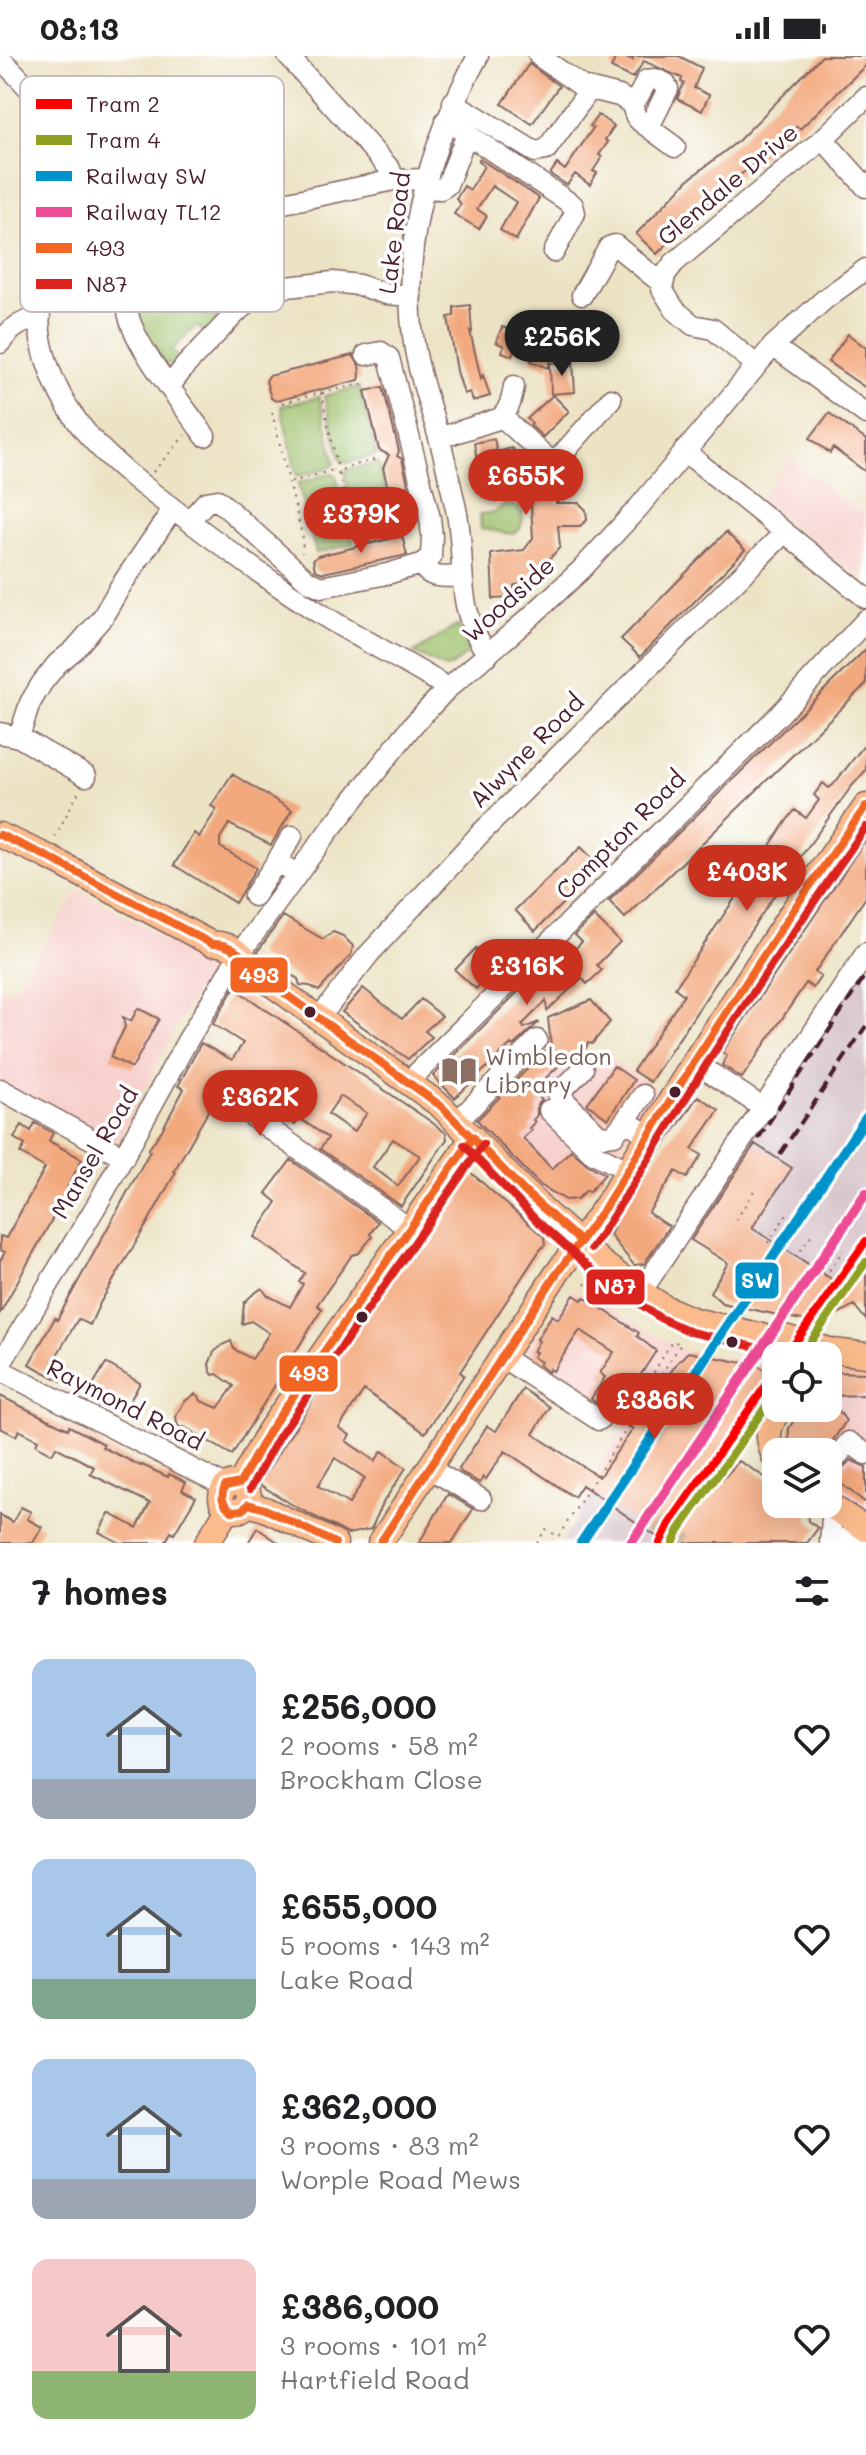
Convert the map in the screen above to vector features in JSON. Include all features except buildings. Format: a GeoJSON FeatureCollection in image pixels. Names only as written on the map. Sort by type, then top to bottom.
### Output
{"type":"FeatureCollection","features":[{"type":"Feature","properties":{"kind":"main road"},"geometry":{"type":"LineString","coordinates":[[380,1543],[555,1276],[581,1242],[694,1062],[862,820]]}},
{"type":"Feature","properties":{"kind":"main road"},"geometry":{"type":"LineString","coordinates":[[0,835],[212,944],[215,953],[239,961],[409,1081],[465,1129],[526,1193],[601,1262],[641,1292],[666,1308],[694,1320],[762,1342]]}},
{"type":"Feature","properties":{"kind":"main road"},"geometry":{"type":"LineString","coordinates":[[207,1543],[269,1431],[410,1229],[465,1129]]}},
{"type":"Feature","properties":{"kind":"main road"},"geometry":{"type":"LineString","coordinates":[[779,1342],[781,1336],[798,1342]]}},
{"type":"Feature","properties":{"kind":"main road"},"geometry":{"type":"LineString","coordinates":[[842,1354],[866,1355]]}},
{"type":"Feature","properties":{"kind":"main road"},"geometry":{"type":"LineString","coordinates":[[235,1496],[335,1543]]}},
{"type":"Feature","properties":{"kind":"main road"},"geometry":{"type":"LineString","coordinates":[[842,1515],[866,1532]]}},
{"type":"Feature","properties":{"kind":"street"},"geometry":{"type":"LineString","coordinates":[[288,56],[390,169],[394,180]]}},
{"type":"Feature","properties":{"kind":"street","name":"Lake Road"},"geometry":{"type":"LineString","coordinates":[[478,56],[450,111],[431,158],[414,246],[411,296],[416,356],[457,512],[464,602],[470,625],[488,655]]}},
{"type":"Feature","properties":{"kind":"street"},"geometry":{"type":"LineString","coordinates":[[539,56],[583,87],[619,96],[631,103],[636,117],[675,147]]}},
{"type":"Feature","properties":{"kind":"street"},"geometry":{"type":"LineString","coordinates":[[0,59],[20,82]]}},
{"type":"Feature","properties":{"kind":"street"},"geometry":{"type":"LineString","coordinates":[[631,103],[647,80],[665,83],[668,89],[649,127]]}},
{"type":"Feature","properties":{"kind":"street"},"geometry":{"type":"LineString","coordinates":[[450,111],[535,152],[546,150],[585,96],[583,87]]}},
{"type":"Feature","properties":{"kind":"street","name":"Glendale Drive"},"geometry":{"type":"LineString","coordinates":[[756,365],[713,329],[693,325],[675,310],[662,289],[665,275],[674,263],[823,139],[866,97]]}},
{"type":"Feature","properties":{"kind":"street"},"geometry":{"type":"LineString","coordinates":[[450,111],[467,134],[573,205],[575,213],[554,252]]}},
{"type":"Feature","properties":{"kind":"street"},"geometry":{"type":"LineString","coordinates":[[284,202],[394,180],[441,189],[447,185],[467,134]]}},
{"type":"Feature","properties":{"kind":"street"},"geometry":{"type":"LineString","coordinates":[[823,139],[866,187]]}},
{"type":"Feature","properties":{"kind":"street"},"geometry":{"type":"LineString","coordinates":[[582,295],[609,247],[615,245],[654,277],[664,281]]}},
{"type":"Feature","properties":{"kind":"street","name":"Woodside"},"geometry":{"type":"LineString","coordinates":[[239,961],[296,874],[412,726],[446,690],[581,570],[639,507],[773,346],[825,299],[866,269]]}},
{"type":"Feature","properties":{"kind":"street"},"geometry":{"type":"LineString","coordinates":[[284,287],[333,282],[359,285],[386,294],[411,296]]}},
{"type":"Feature","properties":{"kind":"street"},"geometry":{"type":"LineString","coordinates":[[40,312],[47,362],[59,393],[99,450],[181,515],[313,609],[431,678],[446,690]]}},
{"type":"Feature","properties":{"kind":"street"},"geometry":{"type":"LineString","coordinates":[[128,312],[129,322],[155,369],[201,430]]}},
{"type":"Feature","properties":{"kind":"street"},"geometry":{"type":"LineString","coordinates":[[170,386],[185,366],[238,312]]}},
{"type":"Feature","properties":{"kind":"street"},"geometry":{"type":"LineString","coordinates":[[0,343],[10,330],[22,322],[40,318]]}},
{"type":"Feature","properties":{"kind":"street"},"geometry":{"type":"LineString","coordinates":[[773,346],[866,414]]}},
{"type":"Feature","properties":{"kind":"street"},"geometry":{"type":"LineString","coordinates":[[79,766],[9,735],[42,683],[102,618],[120,587],[181,515],[206,502],[218,500],[308,581],[321,587],[387,574],[421,564],[431,557],[430,518],[389,358],[381,352],[366,355]]}},
{"type":"Feature","properties":{"kind":"street"},"geometry":{"type":"LineString","coordinates":[[439,438],[502,417],[512,399],[514,386]]}},
{"type":"Feature","properties":{"kind":"street"},"geometry":{"type":"LineString","coordinates":[[502,417],[553,460],[559,458],[611,399]]}},
{"type":"Feature","properties":{"kind":"street"},"geometry":{"type":"LineString","coordinates":[[684,451],[866,598]]}},
{"type":"Feature","properties":{"kind":"street","name":"Alwyne Road"},"geometry":{"type":"LineString","coordinates":[[319,1018],[369,954],[479,835],[784,533]]}},
{"type":"Feature","properties":{"kind":"street"},"geometry":{"type":"LineString","coordinates":[[421,564],[425,572],[432,576],[462,576]]}},
{"type":"Feature","properties":{"kind":"street","name":"Compton Road"},"geometry":{"type":"LineString","coordinates":[[409,1081],[779,715],[866,620]]}},
{"type":"Feature","properties":{"kind":"street"},"geometry":{"type":"LineString","coordinates":[[254,896],[292,836]]}},
{"type":"Feature","properties":{"kind":"street"},"geometry":{"type":"LineString","coordinates":[[277,861],[296,874]]}},
{"type":"Feature","properties":{"kind":"street"},"geometry":{"type":"LineString","coordinates":[[641,1292],[866,953]]}},
{"type":"Feature","properties":{"kind":"street","name":"Mansel Road"},"geometry":{"type":"LineString","coordinates":[[0,1368],[204,1013],[239,961]]}},
{"type":"Feature","properties":{"kind":"street"},"geometry":{"type":"LineString","coordinates":[[465,1129],[537,1040]]}},
{"type":"Feature","properties":{"kind":"street"},"geometry":{"type":"LineString","coordinates":[[694,1062],[765,1109]]}},
{"type":"Feature","properties":{"kind":"street"},"geometry":{"type":"LineString","coordinates":[[583,1069],[558,1094],[598,1134],[614,1135],[643,1095]]}},
{"type":"Feature","properties":{"kind":"street"},"geometry":{"type":"LineString","coordinates":[[0,1089],[124,1157]]}},
{"type":"Feature","properties":{"kind":"street"},"geometry":{"type":"LineString","coordinates":[[221,1094],[410,1229]]}},
{"type":"Feature","properties":{"kind":"street"},"geometry":{"type":"LineString","coordinates":[[549,1110],[593,1153],[628,1170]]}},
{"type":"Feature","properties":{"kind":"street"},"geometry":{"type":"LineString","coordinates":[[625,1121],[649,1135]]}},
{"type":"Feature","properties":{"kind":"street"},"geometry":{"type":"LineString","coordinates":[[502,1357],[599,1420]]}},
{"type":"Feature","properties":{"kind":"street","name":"Raymond Road"},"geometry":{"type":"LineString","coordinates":[[0,1368],[235,1496]]}},
{"type":"Feature","properties":{"kind":"street"},"geometry":{"type":"LineString","coordinates":[[842,1451],[849,1442],[866,1454]]}},
{"type":"Feature","properties":{"kind":"street"},"geometry":{"type":"LineString","coordinates":[[429,1468],[481,1499]]}},
{"type":"Feature","properties":{"kind":"street"},"geometry":{"type":"LineString","coordinates":[[831,1518],[832,1543],[866,1532]]}},
{"type":"Feature","properties":{"kind":"path"},"geometry":{"type":"LineString","coordinates":[[282,403],[362,384]]}},
{"type":"Feature","properties":{"kind":"path"},"geometry":{"type":"LineString","coordinates":[[290,482],[333,470],[337,464],[321,393]]}},
{"type":"Feature","properties":{"kind":"path"},"geometry":{"type":"LineString","coordinates":[[272,412],[303,539],[302,552]]}},
{"type":"Feature","properties":{"kind":"path"},"geometry":{"type":"LineString","coordinates":[[142,486],[162,460],[201,430]]}},
{"type":"Feature","properties":{"kind":"path"},"geometry":{"type":"LineString","coordinates":[[339,474],[344,468],[377,459]]}},
{"type":"Feature","properties":{"kind":"path"},"geometry":{"type":"LineString","coordinates":[[337,464],[344,468]]}},
{"type":"Feature","properties":{"kind":"path"},"geometry":{"type":"LineString","coordinates":[[333,470],[339,474],[357,543]]}},
{"type":"Feature","properties":{"kind":"path"},"geometry":{"type":"LineString","coordinates":[[46,856],[79,766]]}},
{"type":"Feature","properties":{"kind":"path"},"geometry":{"type":"LineString","coordinates":[[736,1220],[755,1189]]}},
{"type":"Feature","properties":{"kind":"path"},"geometry":{"type":"LineString","coordinates":[[768,1243],[787,1214]]}},
{"type":"Feature","properties":{"kind":"path"},"geometry":{"type":"LineString","coordinates":[[796,1257],[814,1231]]}},
{"type":"Feature","properties":{"kind":"path"},"geometry":{"type":"LineString","coordinates":[[825,1277],[843,1250]]}},
{"type":"Feature","properties":{"kind":"path"},"geometry":{"type":"LineString","coordinates":[[585,1285],[594,1273]]}},
{"type":"Feature","properties":{"kind":"path"},"geometry":{"type":"LineString","coordinates":[[537,1543],[546,1529],[558,1537],[681,1344],[672,1341],[650,1379],[652,1389]]}},
{"type":"Feature","properties":{"kind":"shaded area"},"geometry":{"type":"Polygon","coordinates":[[[790,459],[866,517],[866,567],[859,576],[759,499],[790,459]]]}},
{"type":"Feature","properties":{"kind":"shaded area"},"geometry":{"type":"Polygon","coordinates":[[[79,890],[200,958],[210,969],[182,1016],[117,1143],[0,1095],[0,987],[13,991],[79,890]]]}},
{"type":"Feature","properties":{"kind":"shaded area"},"geometry":{"type":"Polygon","coordinates":[[[866,959],[866,1265],[840,1295],[732,1286],[720,1303],[710,1292],[727,1263],[686,1236],[866,959]]]}},
{"type":"Feature","properties":{"kind":"shaded area"},"geometry":{"type":"Polygon","coordinates":[[[542,1044],[572,1076],[598,1051],[657,1090],[596,1186],[570,1202],[562,1201],[537,1186],[470,1114],[542,1044]]]}},
{"type":"Feature","properties":{"kind":"shaded area"},"geometry":{"type":"Polygon","coordinates":[[[574,1289],[682,1350],[762,1365],[762,1396],[742,1436],[741,1456],[672,1543],[657,1543],[644,1527],[601,1497],[591,1497],[582,1491],[624,1428],[519,1359],[574,1289]]]}},
{"type":"Feature","properties":{"kind":"shaded area"},"geometry":{"type":"Polygon","coordinates":[[[842,1372],[866,1373],[866,1511],[842,1491],[842,1438],[788,1438],[793,1422],[842,1422],[842,1372]]]}},
{"type":"Feature","properties":{"kind":"shaded area"},"geometry":{"type":"Polygon","coordinates":[[[591,1497],[601,1497],[644,1527],[657,1543],[561,1543],[591,1497]]]}},
{"type":"Feature","properties":{"kind":"green space"},"geometry":{"type":"Polygon","coordinates":[[[138,312],[216,312],[208,335],[196,326],[172,350],[180,359],[173,364],[162,362],[152,351],[138,312]]]}},
{"type":"Feature","properties":{"kind":"green space"},"geometry":{"type":"Polygon","coordinates":[[[359,387],[377,455],[347,463],[341,461],[324,396],[359,387]]]}},
{"type":"Feature","properties":{"kind":"green space"},"geometry":{"type":"Polygon","coordinates":[[[319,397],[335,463],[331,467],[297,476],[281,406],[319,397]]]}},
{"type":"Feature","properties":{"kind":"green space"},"geometry":{"type":"Polygon","coordinates":[[[378,463],[396,533],[361,542],[346,470],[378,463]]]}},
{"type":"Feature","properties":{"kind":"green space"},"geometry":{"type":"Polygon","coordinates":[[[331,473],[336,475],[353,544],[316,553],[298,483],[331,473]]]}},
{"type":"Feature","properties":{"kind":"green space"},"geometry":{"type":"Polygon","coordinates":[[[506,504],[521,512],[522,522],[518,531],[509,534],[481,529],[480,514],[495,512],[506,504]]]}},
{"type":"Feature","properties":{"kind":"green space"},"geometry":{"type":"Polygon","coordinates":[[[458,625],[468,653],[452,666],[445,668],[414,653],[458,625]]]}},
{"type":"Feature","properties":{"kind":"tunnel"},"geometry":{"type":"LineString","coordinates":[[658,1522],[685,1543]]}},
{"type":"Feature","properties":{"kind":"railway"},"geometry":{"type":"LineString","coordinates":[[758,1139],[866,974]]}},
{"type":"Feature","properties":{"kind":"railway"},"geometry":{"type":"LineString","coordinates":[[780,1154],[866,1026]]}},
{"type":"Feature","properties":{"kind":"tram line","name":"2"},"geometry":{"type":"LineString","coordinates":[[796,1342],[866,1241]]}},
{"type":"Feature","properties":{"kind":"tram line","name":"4"},"geometry":{"type":"LineString","coordinates":[[811,1342],[866,1262]]}},
{"type":"Feature","properties":{"kind":"tram line","name":"2"},"geometry":{"type":"LineString","coordinates":[[660,1543],[669,1524],[762,1391]]}},
{"type":"Feature","properties":{"kind":"tram line","name":"4"},"geometry":{"type":"LineString","coordinates":[[673,1543],[762,1412]]}},
{"type":"Feature","properties":{"kind":"rail line","name":"SW"},"geometry":{"type":"LineString","coordinates":[[581,1543],[866,1118]]}},
{"type":"Feature","properties":{"kind":"rail line","name":"TL12"},"geometry":{"type":"LineString","coordinates":[[631,1543],[866,1193]]}},
{"type":"Feature","properties":{"kind":"transit line","name":"493"},"geometry":{"type":"LineString","coordinates":[[380,1543],[555,1276],[605,1207],[696,1059],[794,909],[866,806]]}},
{"type":"Feature","properties":{"kind":"transit line","name":"N87"},"geometry":{"type":"LineString","coordinates":[[591,1249],[733,1023],[866,827]]}},
{"type":"Feature","properties":{"kind":"transit line","name":"493"},"geometry":{"type":"LineString","coordinates":[[0,835],[212,944],[238,952],[245,958],[245,965],[441,1106],[526,1193],[581,1242]]}},
{"type":"Feature","properties":{"kind":"transit line","name":"493"},"geometry":{"type":"LineString","coordinates":[[335,1543],[265,1509],[248,1504],[243,1510],[232,1511],[223,1500],[223,1490],[225,1486],[240,1483],[269,1431],[473,1137]]}},
{"type":"Feature","properties":{"kind":"transit line","name":"N87"},"geometry":{"type":"LineString","coordinates":[[250,1489],[279,1437],[483,1144]]}},
{"type":"Feature","properties":{"kind":"transit line","name":"N87"},"geometry":{"type":"LineString","coordinates":[[464,1145],[536,1220],[593,1271],[660,1318],[691,1332],[762,1349]]}},
{"type":"Feature","properties":{"kind":"place","name":"Wimbledon Library"},"geometry":{"type":"Point","coordinates":[459,1071]}}]}
